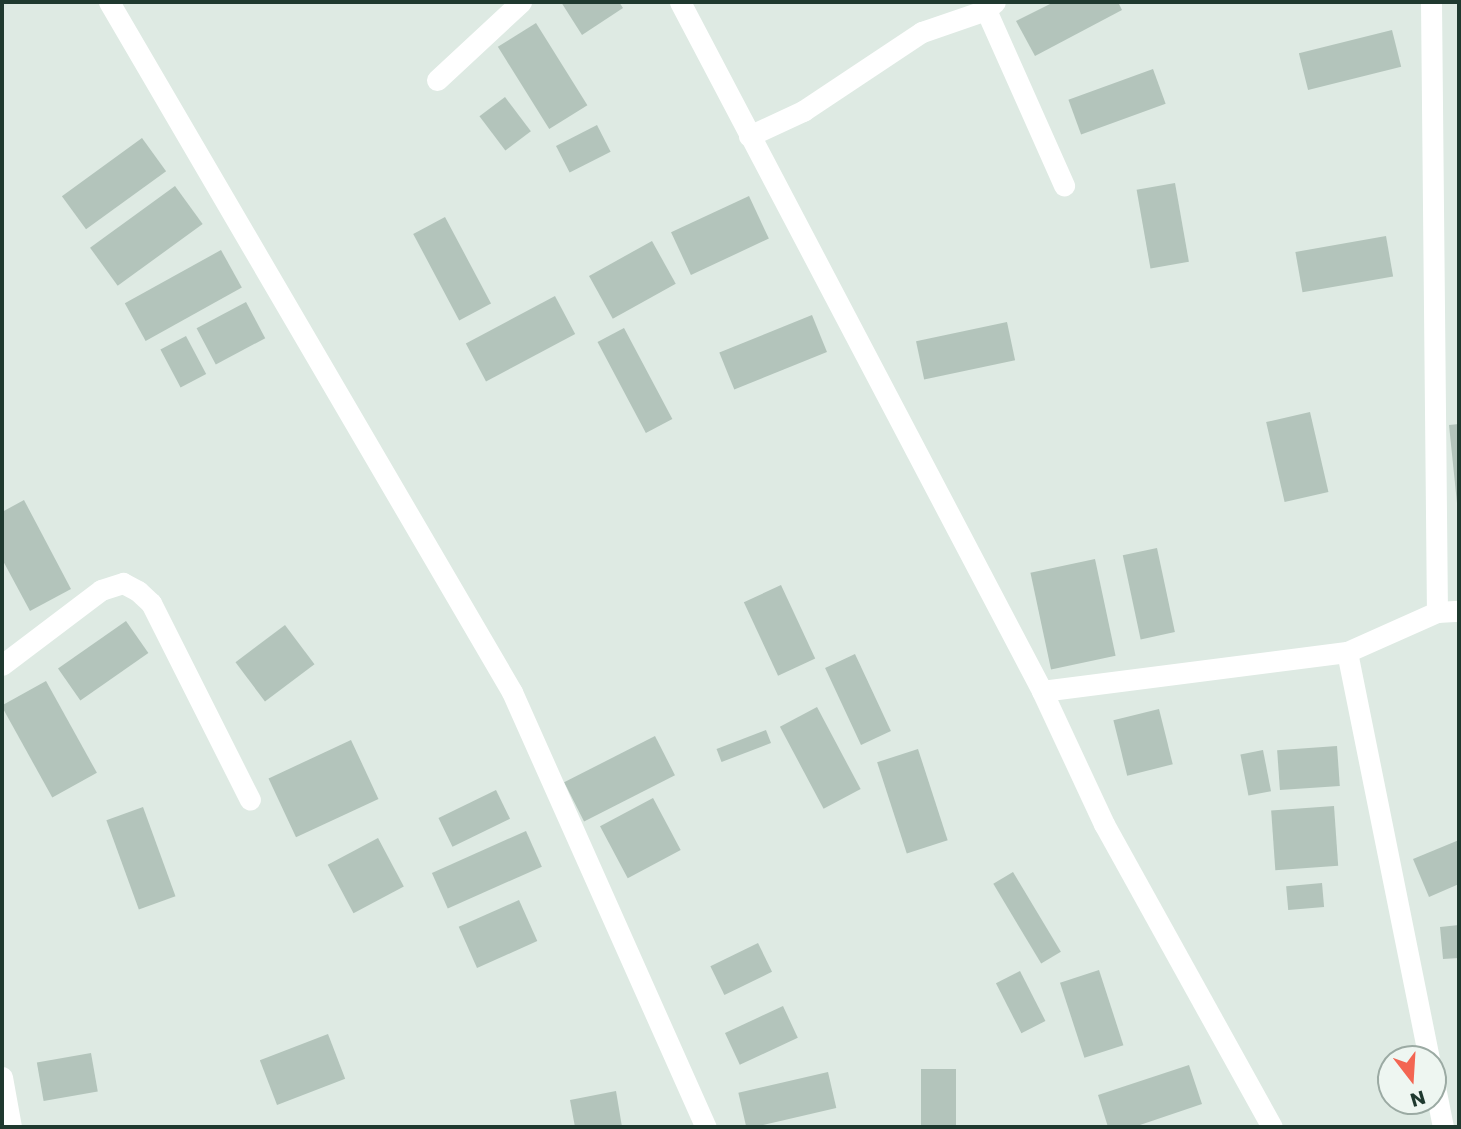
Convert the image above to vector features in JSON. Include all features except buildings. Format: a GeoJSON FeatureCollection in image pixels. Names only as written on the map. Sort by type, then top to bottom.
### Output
{"type":"FeatureCollection","features":[{"type":"Feature","properties":{"kind":"street"},"geometry":{"type":"LineString","coordinates":[[109,2],[512,692],[706,1127]]}},
{"type":"Feature","properties":{"kind":"street"},"geometry":{"type":"LineString","coordinates":[[437,80],[521,2]]}},
{"type":"Feature","properties":{"kind":"street"},"geometry":{"type":"LineString","coordinates":[[680,2],[1042,691],[1104,824],[1272,1127]]}},
{"type":"Feature","properties":{"kind":"street"},"geometry":{"type":"LineString","coordinates":[[1431,2],[1437,612]]}},
{"type":"Feature","properties":{"kind":"street"},"geometry":{"type":"LineString","coordinates":[[749,136],[803,111],[922,32],[990,6],[1064,185]]}},
{"type":"Feature","properties":{"kind":"street"},"geometry":{"type":"LineString","coordinates":[[2,664],[101,590],[123,583],[138,591],[151,603],[250,800]]}},
{"type":"Feature","properties":{"kind":"street"},"geometry":{"type":"LineString","coordinates":[[1042,691],[1348,652],[1437,612],[1459,611]]}},
{"type":"Feature","properties":{"kind":"street"},"geometry":{"type":"LineString","coordinates":[[1348,652],[1427,1045]]}},
{"type":"Feature","properties":{"kind":"street"},"geometry":{"type":"LineString","coordinates":[[2,1077],[11,1127]]}}]}
